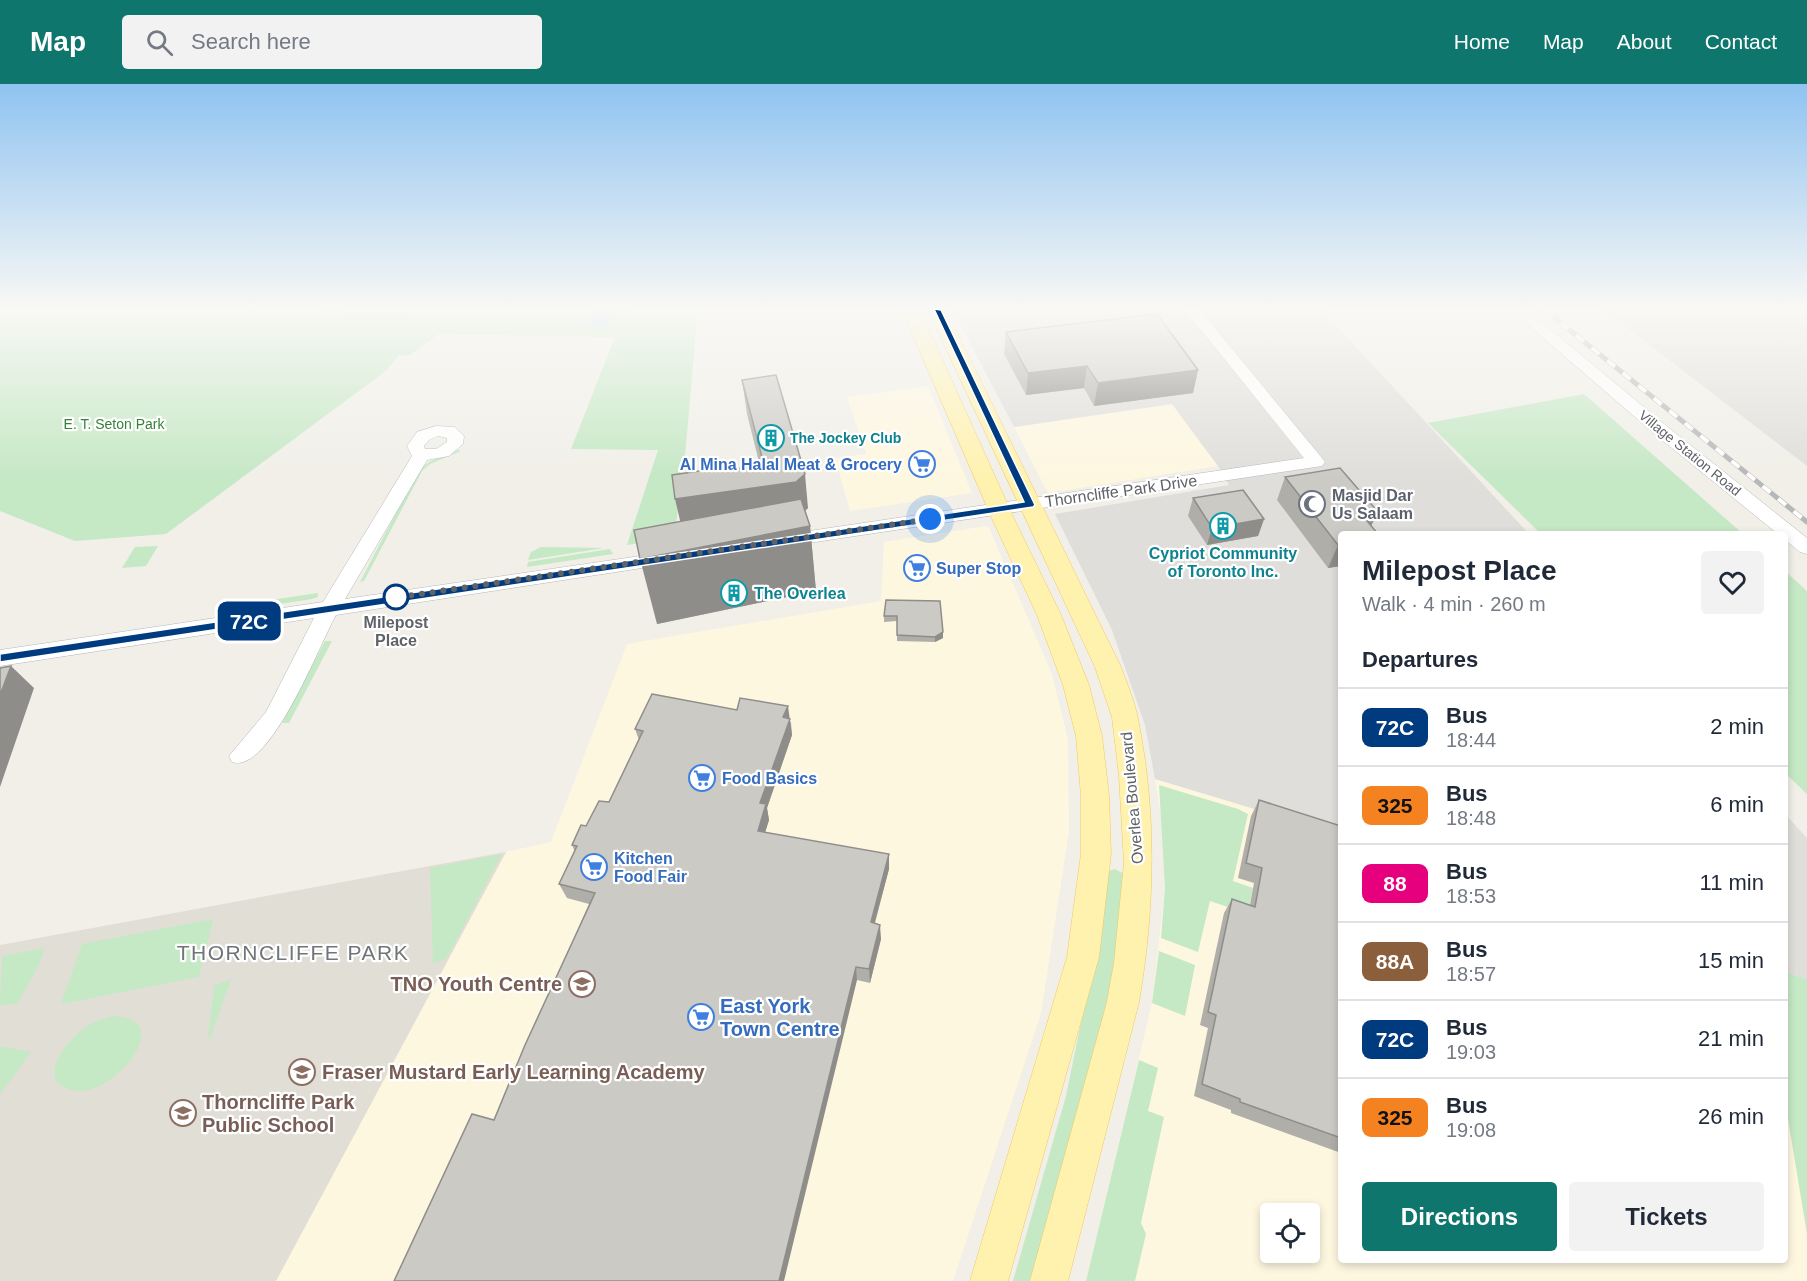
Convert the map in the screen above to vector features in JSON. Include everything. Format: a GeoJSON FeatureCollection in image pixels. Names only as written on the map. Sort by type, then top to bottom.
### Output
{"type":"FeatureCollection","features":[{"type":"Feature","properties":{"kind":"main road"},"geometry":{"type":"LineString","coordinates":[[936,366],[1049,615],[1076,685],[1089,736],[1095,796],[1096,854],[1083,957],[989,1281]]}},
{"type":"Feature","properties":{"kind":"main road","name":"Overlea Boulevard"},"geometry":{"type":"LineString","coordinates":[[964,366],[1103,657],[1125,717],[1133,776],[1139,863],[1130,963],[1123,1002],[1049,1281]]}},
{"type":"Feature","properties":{"kind":"street","name":"Thorncliffe Park Drive"},"geometry":{"type":"LineString","coordinates":[[762,544],[1316,462],[1238,366]]}},
{"type":"Feature","properties":{"kind":"street","name":"Village Station Road"},"geometry":{"type":"LineString","coordinates":[[1584,366],[1786,531]]}},
{"type":"Feature","properties":{"kind":"street"},"geometry":{"type":"LineString","coordinates":[[240,756],[262,737],[273,721],[313,639],[383,520],[408,472],[422,454]]}},
{"type":"Feature","properties":{"kind":"street","name":"Village Station Road"},"geometry":{"type":"LineString","coordinates":[[1788,533],[1807,548]]}},
{"type":"Feature","properties":{"kind":"street"},"geometry":{"type":"LineString","coordinates":[[0,658],[691,555]]}},
{"type":"Feature","properties":{"kind":"shaded area"},"geometry":{"type":"Polygon","coordinates":[[[982,366],[1374,366],[1526,531],[1338,531],[1338,834],[1155,779],[1145,725],[1112,630],[1055,514],[1229,485],[1218,466],[1172,404],[1014,427],[982,366]]]}},
{"type":"Feature","properties":{"kind":"shaded area"},"geometry":{"type":"Polygon","coordinates":[[[1677,366],[1807,366],[1807,466],[1677,366]]]}},
{"type":"Feature","properties":{"kind":"shaded area"},"geometry":{"type":"Polygon","coordinates":[[[928,386],[972,493],[850,511],[835,458],[866,454],[847,397],[928,386]]]}},
{"type":"Feature","properties":{"kind":"shaded area"},"geometry":{"type":"Polygon","coordinates":[[[1172,404],[1218,466],[1048,493],[1014,427],[1172,404]]]}},
{"type":"Feature","properties":{"kind":"shaded area"},"geometry":{"type":"Polygon","coordinates":[[[986,526],[989,528],[1052,674],[1068,740],[1069,831],[1041,1013],[953,1281],[276,1281],[506,852],[551,842],[627,644],[881,601],[884,542],[986,526]]]}},
{"type":"Feature","properties":{"kind":"shaded area"},"geometry":{"type":"Polygon","coordinates":[[[1155,779],[1338,834],[1338,1263],[1788,1263],[1788,973],[1807,979],[1807,1281],[1086,1281],[1152,1003],[1165,888],[1161,816],[1155,779]]]}},
{"type":"Feature","properties":{"kind":"shaded area"},"geometry":{"type":"Polygon","coordinates":[[[1788,817],[1807,838],[1807,979],[1788,973],[1788,817]]]}},
{"type":"Feature","properties":{"kind":"shaded area","name":"Thorncliffe Park Public School"},"geometry":{"type":"Polygon","coordinates":[[[506,852],[276,1281],[0,1281],[0,945],[506,852]]]}},
{"type":"Feature","properties":{"kind":"green space","name":"E. T. Seton Park"},"geometry":{"type":"Polygon","coordinates":[[[0,366],[390,366],[166,534],[75,541],[0,511],[0,366]]]}},
{"type":"Feature","properties":{"kind":"green space","name":"E. T. Seton Park"},"geometry":{"type":"Polygon","coordinates":[[[604,366],[693,366],[684,467],[674,538],[627,545],[658,450],[571,449],[604,366]]]}},
{"type":"Feature","properties":{"kind":"green space"},"geometry":{"type":"Polygon","coordinates":[[[1584,394],[1740,531],[1538,531],[1428,423],[1584,394]]]}},
{"type":"Feature","properties":{"kind":"green space"},"geometry":{"type":"Polygon","coordinates":[[[458,450],[461,451],[430,464],[422,471],[364,581],[360,582],[418,471],[429,462],[458,450]]]}},
{"type":"Feature","properties":{"kind":"green space"},"geometry":{"type":"Polygon","coordinates":[[[158,546],[146,566],[122,568],[135,547],[158,546]]]}},
{"type":"Feature","properties":{"kind":"green space"},"geometry":{"type":"Polygon","coordinates":[[[541,547],[604,548],[528,560],[531,552],[541,547]]]}},
{"type":"Feature","properties":{"kind":"green space"},"geometry":{"type":"Polygon","coordinates":[[[610,549],[613,554],[527,567],[528,562],[610,549]]]}},
{"type":"Feature","properties":{"kind":"green space"},"geometry":{"type":"Polygon","coordinates":[[[1788,574],[1807,591],[1807,794],[1788,776],[1788,574]]]}},
{"type":"Feature","properties":{"kind":"green space"},"geometry":{"type":"Polygon","coordinates":[[[318,593],[318,597],[312,599],[221,613],[223,607],[318,593]]]}},
{"type":"Feature","properties":{"kind":"green space"},"geometry":{"type":"Polygon","coordinates":[[[325,641],[332,641],[289,723],[282,723],[325,641]]]}},
{"type":"Feature","properties":{"kind":"green space"},"geometry":{"type":"Polygon","coordinates":[[[1159,785],[1248,814],[1233,881],[1253,888],[1248,914],[1210,901],[1198,952],[1161,938],[1165,888],[1159,785]]]}},
{"type":"Feature","properties":{"kind":"green space"},"geometry":{"type":"Polygon","coordinates":[[[502,854],[446,959],[433,963],[430,868],[502,854]]]}},
{"type":"Feature","properties":{"kind":"green space"},"geometry":{"type":"Polygon","coordinates":[[[1115,869],[1126,875],[1123,954],[1037,1281],[1013,1281],[1066,1096],[1109,871],[1115,869]]]}},
{"type":"Feature","properties":{"kind":"green space"},"geometry":{"type":"Polygon","coordinates":[[[213,919],[199,977],[61,1004],[82,944],[213,919]]]}},
{"type":"Feature","properties":{"kind":"green space"},"geometry":{"type":"Polygon","coordinates":[[[44,948],[39,965],[17,1004],[0,1005],[2,956],[44,948]]]}},
{"type":"Feature","properties":{"kind":"green space"},"geometry":{"type":"Polygon","coordinates":[[[1159,951],[1195,965],[1185,1016],[1152,1003],[1159,951]]]}},
{"type":"Feature","properties":{"kind":"green space"},"geometry":{"type":"Polygon","coordinates":[[[1788,973],[1807,979],[1807,1234],[1788,1119],[1788,973]]]}},
{"type":"Feature","properties":{"kind":"green space"},"geometry":{"type":"Polygon","coordinates":[[[231,980],[210,1038],[208,1039],[214,985],[231,980]]]}},
{"type":"Feature","properties":{"kind":"green space"},"geometry":{"type":"Polygon","coordinates":[[[116,1016],[133,1021],[140,1030],[140,1042],[134,1055],[123,1069],[94,1088],[76,1091],[57,1083],[55,1067],[69,1043],[92,1023],[116,1016]]]}},
{"type":"Feature","properties":{"kind":"green space"},"geometry":{"type":"Polygon","coordinates":[[[0,1046],[31,1052],[0,1094],[0,1046]]]}},
{"type":"Feature","properties":{"kind":"green space"},"geometry":{"type":"Polygon","coordinates":[[[1139,1060],[1158,1068],[1148,1111],[1164,1117],[1141,1223],[1146,1234],[1135,1281],[1086,1281],[1139,1060]]]}},
{"type":"Feature","properties":{"kind":"building"},"geometry":{"type":"Polygon","coordinates":[[[1024,366],[1195,366],[1198,370],[1098,383],[1087,366],[1028,373],[1024,366]]]}},
{"type":"Feature","properties":{"kind":"building"},"geometry":{"type":"Polygon","coordinates":[[[776,375],[805,474],[796,482],[675,499],[672,475],[734,466],[735,469],[764,465],[742,380],[776,375]]]}},
{"type":"Feature","properties":{"kind":"building"},"geometry":{"type":"Polygon","coordinates":[[[1340,468],[1378,512],[1362,515],[1375,531],[1338,531],[1338,545],[1285,477],[1340,468]]]}},
{"type":"Feature","properties":{"kind":"building"},"geometry":{"type":"Polygon","coordinates":[[[1243,490],[1264,519],[1212,528],[1193,498],[1243,490]]]}},
{"type":"Feature","properties":{"kind":"building"},"geometry":{"type":"Polygon","coordinates":[[[801,499],[810,526],[640,559],[634,530],[801,499]]]}},
{"type":"Feature","properties":{"kind":"building"},"geometry":{"type":"Polygon","coordinates":[[[886,600],[940,601],[943,632],[935,637],[897,635],[897,616],[884,616],[886,600]]]}},
{"type":"Feature","properties":{"kind":"building"},"geometry":{"type":"Polygon","coordinates":[[[11,666],[0,695],[0,668],[11,666]]]}},
{"type":"Feature","properties":{"kind":"building","name":"East York Town Centre"},"geometry":{"type":"Polygon","coordinates":[[[652,694],[737,710],[740,698],[788,706],[783,717],[790,719],[760,803],[766,804],[758,831],[889,854],[871,922],[880,925],[869,969],[856,967],[779,1281],[394,1281],[472,1114],[494,1120],[525,1045],[595,893],[559,884],[577,846],[572,845],[581,825],[586,826],[599,801],[609,802],[643,731],[635,729],[652,694]]]}},
{"type":"Feature","properties":{"kind":"building"},"geometry":{"type":"Polygon","coordinates":[[[1259,800],[1338,825],[1338,1137],[1240,1102],[1240,1099],[1202,1084],[1216,1015],[1208,1012],[1232,899],[1255,907],[1262,868],[1246,863],[1259,800]]]}},
{"type":"Feature","properties":{"kind":"railway"},"geometry":{"type":"LineString","coordinates":[[1614,366],[1807,522]]}},
{"type":"Feature","properties":{"kind":"bus line","name":"72C"},"geometry":{"type":"LineString","coordinates":[[0,658],[982,510],[1030,505],[964,366]]}},
{"type":"Feature","properties":{"kind":"place","name":"The Jockey Club"},"geometry":{"type":"Point","coordinates":[771,438]}},
{"type":"Feature","properties":{"kind":"place","name":"Al Mina Halal Meat & Grocery"},"geometry":{"type":"Point","coordinates":[922,464]}},
{"type":"Feature","properties":{"kind":"place","name":"Masjid Dar Us Salaam"},"geometry":{"type":"Point","coordinates":[1312,504]}},
{"type":"Feature","properties":{"kind":"place","name":"Cypriot Community of Toronto Inc."},"geometry":{"type":"Point","coordinates":[1223,526]}},
{"type":"Feature","properties":{"kind":"place","name":"Super Stop"},"geometry":{"type":"Point","coordinates":[917,568]}},
{"type":"Feature","properties":{"kind":"place","name":"The Overlea"},"geometry":{"type":"Point","coordinates":[734,593]}},
{"type":"Feature","properties":{"kind":"place","name":"Milepost Place"},"geometry":{"type":"Point","coordinates":[396,597]}},
{"type":"Feature","properties":{"kind":"place","name":"Food Basics"},"geometry":{"type":"Point","coordinates":[702,778]}},
{"type":"Feature","properties":{"kind":"place","name":"Kitchen Food Fair"},"geometry":{"type":"Point","coordinates":[594,867]}},
{"type":"Feature","properties":{"kind":"place","name":"TNO Youth Centre"},"geometry":{"type":"Point","coordinates":[582,984]}},
{"type":"Feature","properties":{"kind":"place","name":"East York Town Centre"},"geometry":{"type":"Point","coordinates":[701,1017]}},
{"type":"Feature","properties":{"kind":"place","name":"Fraser Mustard Early Learning Academy"},"geometry":{"type":"Point","coordinates":[302,1072]}},
{"type":"Feature","properties":{"kind":"place","name":"Thorncliffe Park Public School"},"geometry":{"type":"Point","coordinates":[183,1113]}},
{"type":"Feature","properties":{"kind":"district","name":"THORNCLIFFE PARK"},"geometry":{"type":"Point","coordinates":[293,952]}},
{"type":"Feature","properties":{"kind":"route"},"geometry":{"type":"LineString","coordinates":[[396,597],[393,598],[930,519]]}}]}
